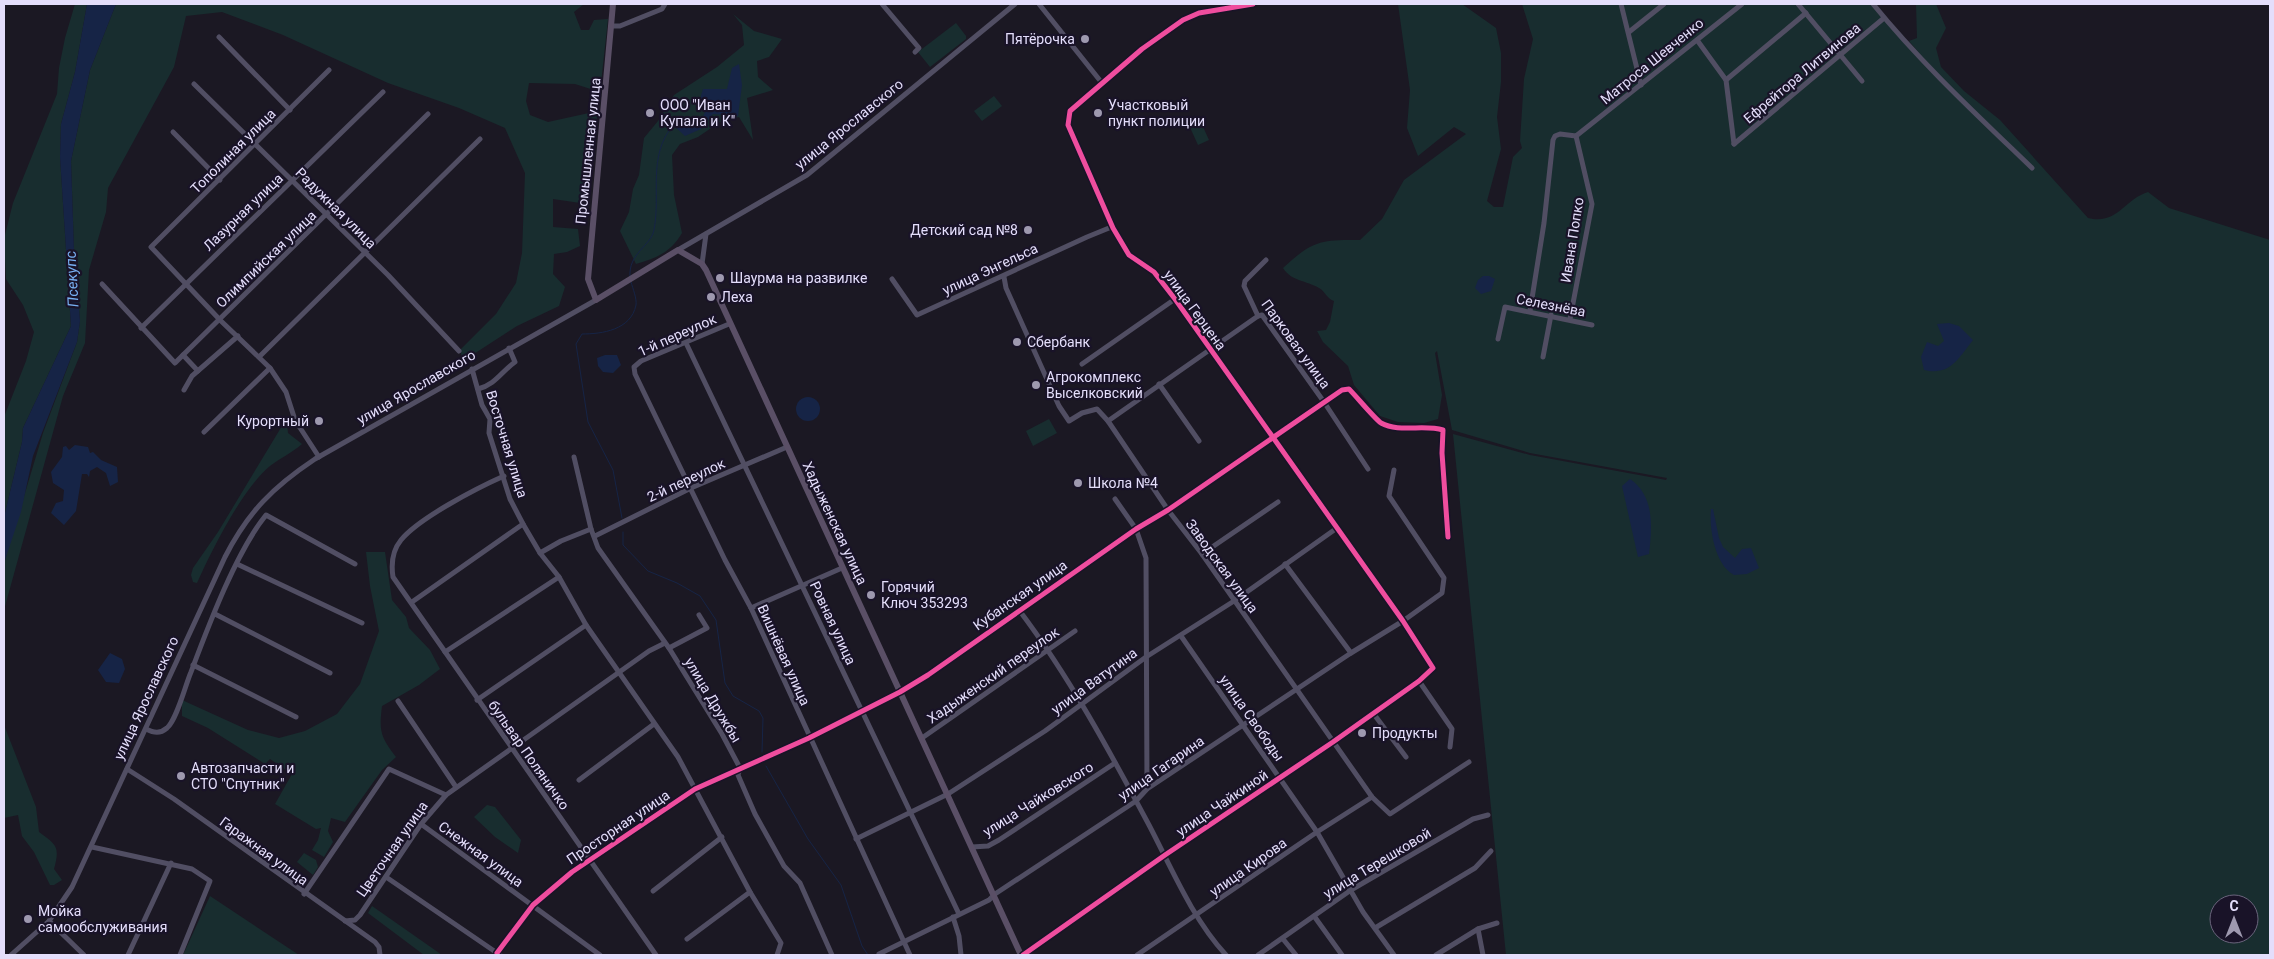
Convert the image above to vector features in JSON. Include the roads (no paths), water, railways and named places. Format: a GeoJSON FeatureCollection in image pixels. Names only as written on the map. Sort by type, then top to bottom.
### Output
{"type":"FeatureCollection","features":[{"type":"Feature","properties":{"kind":"main road","name":"Промышленная улица"},"geometry":{"type":"LineString","coordinates":[[596,300],[588,279],[613,4]]}},
{"type":"Feature","properties":{"kind":"main road","name":"улица Ярославского"},"geometry":{"type":"LineString","coordinates":[[596,300],[678,250]]}},
{"type":"Feature","properties":{"kind":"main road"},"geometry":{"type":"LineString","coordinates":[[678,250],[702,264]]}},
{"type":"Feature","properties":{"kind":"main road","name":"Хадыженская улица"},"geometry":{"type":"LineString","coordinates":[[702,264],[712,280],[729,324],[1022,955]]}},
{"type":"Feature","properties":{"kind":"street"},"geometry":{"type":"LineString","coordinates":[[612,26],[620,26],[662,9],[665,4]]}},
{"type":"Feature","properties":{"kind":"street"},"geometry":{"type":"LineString","coordinates":[[882,4],[919,48],[915,52]]}},
{"type":"Feature","properties":{"kind":"street","name":"улица Ярославского"},"geometry":{"type":"LineString","coordinates":[[678,250],[807,175],[1016,4]]}},
{"type":"Feature","properties":{"kind":"street"},"geometry":{"type":"LineString","coordinates":[[1039,4],[1102,83]]}},
{"type":"Feature","properties":{"kind":"street","name":"улица Герцена"},"geometry":{"type":"LineString","coordinates":[[1252,4],[1199,13],[1183,20],[1142,49],[1070,111],[1068,125],[1113,228],[1130,254],[1154,272],[1175,299],[1403,622],[1433,668]]}},
{"type":"Feature","properties":{"kind":"street"},"geometry":{"type":"LineString","coordinates":[[1621,4],[1641,85]]}},
{"type":"Feature","properties":{"kind":"street"},"geometry":{"type":"LineString","coordinates":[[1629,32],[1664,4]]}},
{"type":"Feature","properties":{"kind":"street","name":"Матроса Шевченко"},"geometry":{"type":"LineString","coordinates":[[1576,136],[1742,4]]}},
{"type":"Feature","properties":{"kind":"street"},"geometry":{"type":"LineString","coordinates":[[1798,4],[1862,81]]}},
{"type":"Feature","properties":{"kind":"street"},"geometry":{"type":"LineString","coordinates":[[1873,4],[1960,99],[2032,168]]}},
{"type":"Feature","properties":{"kind":"street"},"geometry":{"type":"LineString","coordinates":[[1697,40],[1726,80],[1806,14]]}},
{"type":"Feature","properties":{"kind":"street","name":"Ефрейтора Литвинова"},"geometry":{"type":"LineString","coordinates":[[1726,80],[1734,144],[1884,18]]}},
{"type":"Feature","properties":{"kind":"street"},"geometry":{"type":"LineString","coordinates":[[219,37],[290,110]]}},
{"type":"Feature","properties":{"kind":"street","name":"Тополиная улица"},"geometry":{"type":"LineString","coordinates":[[186,284],[151,247],[329,70]]}},
{"type":"Feature","properties":{"kind":"street","name":"Радужная улица"},"geometry":{"type":"LineString","coordinates":[[194,84],[328,215],[459,351]]}},
{"type":"Feature","properties":{"kind":"street","name":"Лазурная улица"},"geometry":{"type":"LineString","coordinates":[[141,328],[383,92]]}},
{"type":"Feature","properties":{"kind":"street","name":"Олимпийская улица"},"geometry":{"type":"LineString","coordinates":[[183,355],[328,215],[428,114]]}},
{"type":"Feature","properties":{"kind":"street"},"geometry":{"type":"LineString","coordinates":[[173,132],[220,180]]}},
{"type":"Feature","properties":{"kind":"street"},"geometry":{"type":"LineString","coordinates":[[1530,311],[1544,223],[1553,140],[1555,136],[1560,134],[1576,136]]}},
{"type":"Feature","properties":{"kind":"street","name":"Ивана Попко"},"geometry":{"type":"LineString","coordinates":[[1570,319],[1592,204],[1576,136]]}},
{"type":"Feature","properties":{"kind":"street"},"geometry":{"type":"LineString","coordinates":[[259,357],[480,139]]}},
{"type":"Feature","properties":{"kind":"street","name":"улица Энгельса"},"geometry":{"type":"LineString","coordinates":[[892,279],[917,316],[1004,277],[1073,243],[1108,228],[1113,228]]}},
{"type":"Feature","properties":{"kind":"street"},"geometry":{"type":"LineString","coordinates":[[702,264],[706,234]]}},
{"type":"Feature","properties":{"kind":"street","name":"Парковая улица"},"geometry":{"type":"LineString","coordinates":[[1266,260],[1245,280],[1244,286],[1258,316],[1262,315],[1324,402],[1368,469]]}},
{"type":"Feature","properties":{"kind":"street","name":"Заводская улица"},"geometry":{"type":"LineString","coordinates":[[1004,277],[1006,288],[1059,406],[1069,421],[1082,413],[1097,409],[1108,421],[1168,510],[1202,554],[1372,797],[1390,814],[1469,762]]}},
{"type":"Feature","properties":{"kind":"street"},"geometry":{"type":"LineString","coordinates":[[102,284],[175,363],[183,355],[198,371]]}},
{"type":"Feature","properties":{"kind":"street"},"geometry":{"type":"LineString","coordinates":[[186,284],[270,368],[286,392],[295,420],[319,457]]}},
{"type":"Feature","properties":{"kind":"street"},"geometry":{"type":"LineString","coordinates":[[1082,364],[1175,299]]}},
{"type":"Feature","properties":{"kind":"street","name":"улица Ярославского"},"geometry":{"type":"LineString","coordinates":[[11,955],[49,921],[72,887],[236,536],[261,501],[293,474],[319,457],[596,300]]}},
{"type":"Feature","properties":{"kind":"street","name":"Селезнёва"},"geometry":{"type":"LineString","coordinates":[[1498,339],[1505,307],[1592,324]]}},
{"type":"Feature","properties":{"kind":"street"},"geometry":{"type":"LineString","coordinates":[[1542,357],[1551,315]]}},
{"type":"Feature","properties":{"kind":"street"},"geometry":{"type":"LineString","coordinates":[[1108,421],[1258,316]]}},
{"type":"Feature","properties":{"kind":"street","name":"1-й переулок"},"geometry":{"type":"LineString","coordinates":[[634,368],[641,361],[729,324]]}},
{"type":"Feature","properties":{"kind":"street"},"geometry":{"type":"LineString","coordinates":[[184,390],[198,371],[238,336]]}},
{"type":"Feature","properties":{"kind":"street","name":"Ровная улица"},"geometry":{"type":"LineString","coordinates":[[686,343],[804,586],[958,914]]}},
{"type":"Feature","properties":{"kind":"street"},"geometry":{"type":"LineString","coordinates":[[478,389],[486,387],[498,379],[515,362],[509,348]]}},
{"type":"Feature","properties":{"kind":"street"},"geometry":{"type":"LineString","coordinates":[[204,432],[270,368]]}},
{"type":"Feature","properties":{"kind":"street","name":"Вишнёвая улица"},"geometry":{"type":"LineString","coordinates":[[634,368],[725,560],[751,608],[910,955]]}},
{"type":"Feature","properties":{"kind":"street","name":"Восточная улица"},"geometry":{"type":"LineString","coordinates":[[472,369],[482,405],[490,418],[489,434],[510,499],[523,524],[540,554],[559,577],[586,625],[678,757],[750,892],[778,934],[781,943],[777,955]]}},
{"type":"Feature","properties":{"kind":"street"},"geometry":{"type":"LineString","coordinates":[[1159,384],[1199,441]]}},
{"type":"Feature","properties":{"kind":"street","name":"Кубанская улица"},"geometry":{"type":"LineString","coordinates":[[694,789],[809,738],[900,692],[928,675],[1136,529],[1168,510],[1342,390],[1349,389],[1380,422],[1404,427],[1432,426],[1443,430],[1442,453],[1448,537]]}},
{"type":"Feature","properties":{"kind":"street","name":"2-й переулок"},"geometry":{"type":"LineString","coordinates":[[595,536],[691,488],[787,447]]}},
{"type":"Feature","properties":{"kind":"street","name":"улица Дружбы"},"geometry":{"type":"LineString","coordinates":[[574,457],[591,529],[598,548],[632,592],[722,734],[740,768],[738,775],[755,814],[784,866],[800,883],[832,955]]}},
{"type":"Feature","properties":{"kind":"street","name":"улица Гагарина"},"geometry":{"type":"LineString","coordinates":[[879,954],[989,900],[995,894],[1136,801],[1147,789],[1351,653],[1403,622],[1442,593],[1444,578],[1389,496],[1394,470]]}},
{"type":"Feature","properties":{"kind":"street","name":"бульвар Поляничко"},"geometry":{"type":"LineString","coordinates":[[504,476],[477,488],[418,525],[400,540],[391,564],[393,577],[412,602],[511,750],[656,955]]}},
{"type":"Feature","properties":{"kind":"street"},"geometry":{"type":"LineString","coordinates":[[1115,499],[1136,529],[1146,558],[1147,789]]}},
{"type":"Feature","properties":{"kind":"street"},"geometry":{"type":"LineString","coordinates":[[1202,554],[1278,502]]}},
{"type":"Feature","properties":{"kind":"street"},"geometry":{"type":"LineString","coordinates":[[146,730],[154,733],[161,732],[172,722],[193,665],[237,564],[266,515],[355,564]]}},
{"type":"Feature","properties":{"kind":"street"},"geometry":{"type":"LineString","coordinates":[[412,602],[523,524]]}},
{"type":"Feature","properties":{"kind":"street","name":"улица Ватутина"},"geometry":{"type":"LineString","coordinates":[[856,839],[948,794],[1045,731],[1146,657],[1234,601],[1337,528]]}},
{"type":"Feature","properties":{"kind":"street"},"geometry":{"type":"LineString","coordinates":[[540,554],[561,541],[591,529]]}},
{"type":"Feature","properties":{"kind":"street"},"geometry":{"type":"LineString","coordinates":[[237,564],[362,623]]}},
{"type":"Feature","properties":{"kind":"street"},"geometry":{"type":"LineString","coordinates":[[1285,564],[1351,653]]}},
{"type":"Feature","properties":{"kind":"street"},"geometry":{"type":"LineString","coordinates":[[751,608],[842,568]]}},
{"type":"Feature","properties":{"kind":"street"},"geometry":{"type":"LineString","coordinates":[[445,652],[559,577]]}},
{"type":"Feature","properties":{"kind":"street"},"geometry":{"type":"LineString","coordinates":[[1019,610],[1048,652],[1115,764],[1165,855],[1196,917],[1226,955]]}},
{"type":"Feature","properties":{"kind":"street"},"geometry":{"type":"LineString","coordinates":[[215,614],[330,672]]}},
{"type":"Feature","properties":{"kind":"street","name":"Цветочная улица"},"geometry":{"type":"LineString","coordinates":[[345,921],[354,920],[386,877],[421,824],[446,795],[649,651],[667,646],[707,628],[699,615]]}},
{"type":"Feature","properties":{"kind":"street"},"geometry":{"type":"LineString","coordinates":[[477,700],[586,625]]}},
{"type":"Feature","properties":{"kind":"street","name":"Хадыженский переулок"},"geometry":{"type":"LineString","coordinates":[[922,738],[1048,652],[1075,631]]}},
{"type":"Feature","properties":{"kind":"street","name":"улица Свободы"},"geometry":{"type":"LineString","coordinates":[[1181,636],[1245,725],[1317,832],[1363,912],[1394,955]]}},
{"type":"Feature","properties":{"kind":"street"},"geometry":{"type":"LineString","coordinates":[[193,665],[296,717]]}},
{"type":"Feature","properties":{"kind":"street","name":"улица Чайкиной"},"geometry":{"type":"LineString","coordinates":[[1022,955],[1165,855],[1333,742],[1419,681],[1433,668]]}},
{"type":"Feature","properties":{"kind":"street"},"geometry":{"type":"LineString","coordinates":[[1419,681],[1452,729],[1450,746]]}},
{"type":"Feature","properties":{"kind":"street"},"geometry":{"type":"LineString","coordinates":[[398,701],[456,787]]}},
{"type":"Feature","properties":{"kind":"street"},"geometry":{"type":"LineString","coordinates":[[1373,713],[1406,757]]}},
{"type":"Feature","properties":{"kind":"street"},"geometry":{"type":"LineString","coordinates":[[580,780],[654,724]]}},
{"type":"Feature","properties":{"kind":"street","name":"улица Чайковского"},"geometry":{"type":"LineString","coordinates":[[972,848],[988,846],[999,840],[1115,764]]}},
{"type":"Feature","properties":{"kind":"street","name":"Гаражная улица"},"geometry":{"type":"LineString","coordinates":[[127,769],[174,799],[304,894],[375,942],[379,947],[380,955]]}},
{"type":"Feature","properties":{"kind":"street"},"geometry":{"type":"LineString","coordinates":[[304,894],[389,769],[446,795]]}},
{"type":"Feature","properties":{"kind":"street","name":"Просторная улица"},"geometry":{"type":"LineString","coordinates":[[498,954],[533,905],[572,872],[694,789]]}},
{"type":"Feature","properties":{"kind":"street","name":"улица Кирова"},"geometry":{"type":"LineString","coordinates":[[1137,955],[1196,917],[1317,832],[1372,797]]}},
{"type":"Feature","properties":{"kind":"street","name":"улица Терешковой"},"geometry":{"type":"LineString","coordinates":[[1258,955],[1351,890],[1473,819],[1488,815]]}},
{"type":"Feature","properties":{"kind":"street","name":"Снежная улица"},"geometry":{"type":"LineString","coordinates":[[421,824],[600,955]]}},
{"type":"Feature","properties":{"kind":"street"},"geometry":{"type":"LineString","coordinates":[[653,891],[722,837]]}},
{"type":"Feature","properties":{"kind":"street"},"geometry":{"type":"LineString","coordinates":[[92,847],[192,868],[210,881],[180,955]]}},
{"type":"Feature","properties":{"kind":"street"},"geometry":{"type":"LineString","coordinates":[[1375,928],[1476,868],[1491,851]]}},
{"type":"Feature","properties":{"kind":"street"},"geometry":{"type":"LineString","coordinates":[[128,955],[171,863]]}},
{"type":"Feature","properties":{"kind":"street"},"geometry":{"type":"LineString","coordinates":[[386,877],[498,954]]}},
{"type":"Feature","properties":{"kind":"street"},"geometry":{"type":"LineString","coordinates":[[687,939],[750,892]]}},
{"type":"Feature","properties":{"kind":"street"},"geometry":{"type":"LineString","coordinates":[[1314,916],[1342,955]]}},
{"type":"Feature","properties":{"kind":"street"},"geometry":{"type":"LineString","coordinates":[[953,917],[959,936],[961,955]]}},
{"type":"Feature","properties":{"kind":"street"},"geometry":{"type":"LineString","coordinates":[[49,921],[84,955]]}},
{"type":"Feature","properties":{"kind":"street"},"geometry":{"type":"LineString","coordinates":[[1436,955],[1478,930],[1497,923]]}},
{"type":"Feature","properties":{"kind":"street"},"geometry":{"type":"LineString","coordinates":[[1478,930],[1483,955]]}},
{"type":"Feature","properties":{"kind":"street"},"geometry":{"type":"LineString","coordinates":[[1283,939],[1296,955]]}},
{"type":"Feature","properties":{"kind":"water","name":"Псекупс"},"geometry":{"type":"Polygon","coordinates":[[[87,4],[116,4],[90,70],[71,161],[74,251],[80,321],[77,342],[33,456],[21,512],[4,563],[4,517],[22,442],[23,428],[71,326],[60,157],[61,124],[75,72],[87,4]]]}},
{"type":"Feature","properties":{"kind":"water"},"geometry":{"type":"Polygon","coordinates":[[[739,64],[742,85],[738,116],[713,114],[701,129],[685,136],[673,125],[702,119],[705,112],[699,102],[703,89],[727,89],[732,68],[739,64]]]}},
{"type":"Feature","properties":{"kind":"water"},"geometry":{"type":"Polygon","coordinates":[[[1483,276],[1495,279],[1491,291],[1481,294],[1475,288],[1478,280],[1483,276]]]}},
{"type":"Feature","properties":{"kind":"water"},"geometry":{"type":"Polygon","coordinates":[[[1949,323],[1959,326],[1973,340],[1958,359],[1947,368],[1941,371],[1924,370],[1921,357],[1927,342],[1938,346],[1944,341],[1937,324],[1949,323]]]}},
{"type":"Feature","properties":{"kind":"water"},"geometry":{"type":"Polygon","coordinates":[[[605,355],[617,355],[621,365],[613,373],[603,372],[598,366],[597,358],[605,355]]]}},
{"type":"Feature","properties":{"kind":"water"},"geometry":{"type":"Polygon","coordinates":[[[808,397],[813,398],[819,404],[819,414],[813,420],[808,421],[803,420],[797,414],[796,409],[797,404],[803,398],[808,397]]]}},
{"type":"Feature","properties":{"kind":"water"},"geometry":{"type":"Polygon","coordinates":[[[75,445],[88,447],[90,453],[93,452],[101,460],[117,467],[118,482],[110,486],[106,473],[97,467],[90,471],[89,477],[87,474],[82,474],[76,511],[64,525],[51,513],[56,503],[63,501],[64,490],[53,483],[51,472],[62,457],[63,447],[66,446],[69,450],[75,445]]]}},
{"type":"Feature","properties":{"kind":"water"},"geometry":{"type":"Polygon","coordinates":[[[1630,479],[1644,494],[1650,513],[1651,534],[1649,554],[1638,557],[1622,486],[1630,479]]]}},
{"type":"Feature","properties":{"kind":"water"},"geometry":{"type":"Polygon","coordinates":[[[1711,509],[1713,509],[1719,538],[1723,547],[1735,558],[1742,549],[1751,548],[1759,568],[1747,574],[1734,575],[1727,570],[1718,555],[1712,536],[1711,509]]]}},
{"type":"Feature","properties":{"kind":"water"},"geometry":{"type":"Polygon","coordinates":[[[110,653],[122,659],[125,669],[119,683],[106,682],[98,670],[110,653]]]}},
{"type":"Feature","properties":{"kind":"waterway"},"geometry":{"type":"LineString","coordinates":[[630,277],[632,262],[649,241],[654,230],[657,163],[665,137],[673,125]]}},
{"type":"Feature","properties":{"kind":"waterway"},"geometry":{"type":"LineString","coordinates":[[622,518],[613,470],[588,422],[576,344],[582,334],[615,329],[628,320],[636,305],[631,282]]}},
{"type":"Feature","properties":{"kind":"waterway"},"geometry":{"type":"LineString","coordinates":[[623,532],[623,545],[648,571],[677,583],[700,596],[716,620],[725,683],[733,696],[759,711],[763,718],[762,752]]}},
{"type":"Feature","properties":{"kind":"waterway"},"geometry":{"type":"LineString","coordinates":[[766,766],[808,839],[841,885],[862,946],[868,955]]}},
{"type":"Feature","properties":{"kind":"place","name":"Пятёрочка"},"geometry":{"type":"Point","coordinates":[1085,39]}},
{"type":"Feature","properties":{"kind":"place","name":"ООО \"Иван Купала и К\""},"geometry":{"type":"Point","coordinates":[650,113]}},
{"type":"Feature","properties":{"kind":"place","name":"Участковый пункт полиции"},"geometry":{"type":"Point","coordinates":[1098,113]}},
{"type":"Feature","properties":{"kind":"place","name":"Детский сад №8"},"geometry":{"type":"Point","coordinates":[1028,230]}},
{"type":"Feature","properties":{"kind":"place","name":"Шаурма на развилке"},"geometry":{"type":"Point","coordinates":[720,278]}},
{"type":"Feature","properties":{"kind":"place","name":"Леха"},"geometry":{"type":"Point","coordinates":[711,297]}},
{"type":"Feature","properties":{"kind":"place","name":"Сбербанк"},"geometry":{"type":"Point","coordinates":[1017,342]}},
{"type":"Feature","properties":{"kind":"place","name":"Агрокомплекс Выселковский"},"geometry":{"type":"Point","coordinates":[1036,385]}},
{"type":"Feature","properties":{"kind":"place","name":"Курортный"},"geometry":{"type":"Point","coordinates":[319,421]}},
{"type":"Feature","properties":{"kind":"place","name":"Школа №4"},"geometry":{"type":"Point","coordinates":[1078,483]}},
{"type":"Feature","properties":{"kind":"place","name":"Горячий Ключ 353293"},"geometry":{"type":"Point","coordinates":[871,595]}},
{"type":"Feature","properties":{"kind":"place","name":"Продукты"},"geometry":{"type":"Point","coordinates":[1362,733]}},
{"type":"Feature","properties":{"kind":"place","name":"Автозапчасти и СТО \"Спутник\""},"geometry":{"type":"Point","coordinates":[181,776]}},
{"type":"Feature","properties":{"kind":"place","name":"Мойка самообслуживания"},"geometry":{"type":"Point","coordinates":[28,919]}}]}
